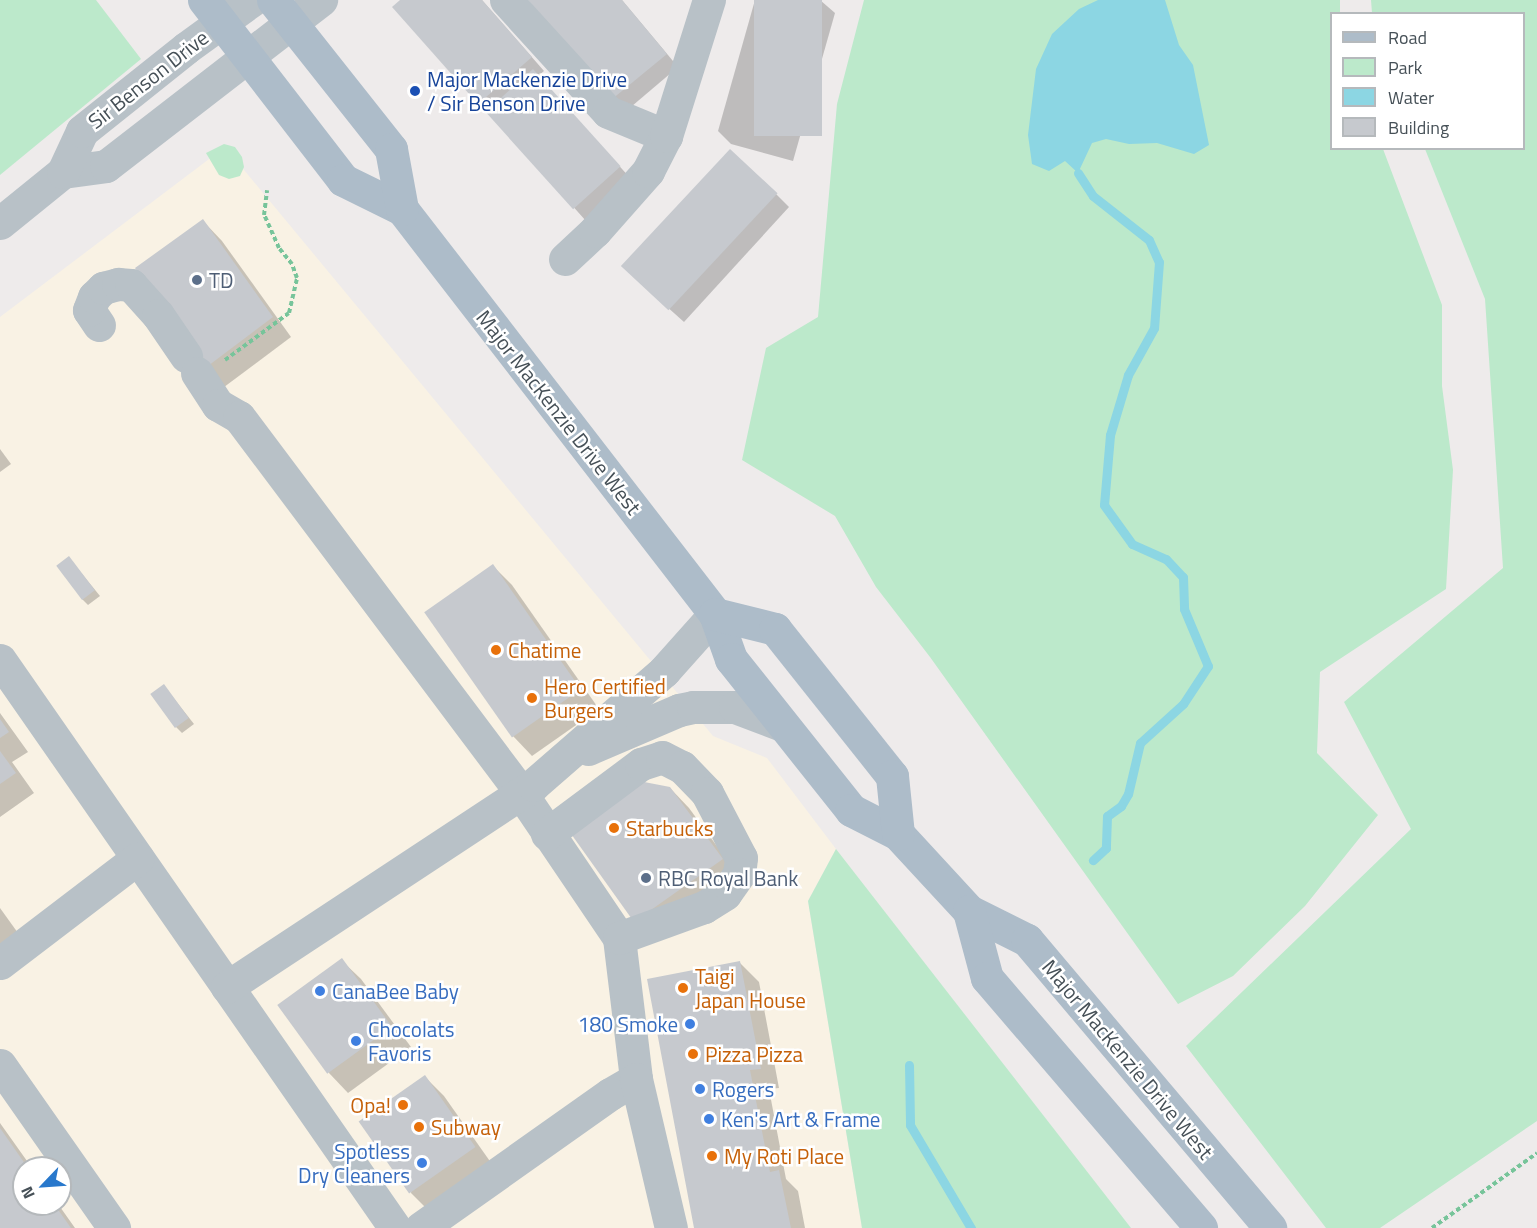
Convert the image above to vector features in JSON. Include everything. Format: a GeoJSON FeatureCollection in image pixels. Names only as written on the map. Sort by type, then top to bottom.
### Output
{"type":"FeatureCollection","features":[{"type":"Feature","properties":{"kind":"main road","name":"Major MacKenzie Drive West"},"geometry":{"type":"LineString","coordinates":[[213,11],[343,180],[402,209],[715,614],[731,659],[851,810],[898,834],[969,911],[1027,940],[1270,1228]]}},
{"type":"Feature","properties":{"kind":"main road","name":"Major MacKenzie Drive West"},"geometry":{"type":"LineString","coordinates":[[282,11],[391,149],[402,209]]}},
{"type":"Feature","properties":{"kind":"main road"},"geometry":{"type":"LineString","coordinates":[[715,614],[776,629],[892,776],[898,834]]}},
{"type":"Feature","properties":{"kind":"main road","name":"Major MacKenzie Drive West"},"geometry":{"type":"LineString","coordinates":[[969,911],[987,978],[1201,1228]]}},
{"type":"Feature","properties":{"kind":"street","name":"Sir Benson Drive"},"geometry":{"type":"LineString","coordinates":[[0,223],[63,172],[82,130],[213,11],[252,0]]}},
{"type":"Feature","properties":{"kind":"street","name":"Sir Benson Drive"},"geometry":{"type":"LineString","coordinates":[[63,172],[106,166],[247,55],[282,11],[321,0]]}},
{"type":"Feature","properties":{"kind":"street"},"geometry":{"type":"LineString","coordinates":[[506,0],[608,112],[666,136]]}},
{"type":"Feature","properties":{"kind":"street"},"geometry":{"type":"LineString","coordinates":[[565,259],[595,231],[648,171],[666,136],[709,0]]}},
{"type":"Feature","properties":{"kind":"street"},"geometry":{"type":"LineString","coordinates":[[99,325],[89,310],[94,297],[103,288],[118,284],[130,285],[158,315],[218,405],[239,417],[521,793],[619,938],[636,1079],[671,1228]]}},
{"type":"Feature","properties":{"kind":"street"},"geometry":{"type":"LineString","coordinates":[[227,987],[521,793],[664,671],[715,614]]}},
{"type":"Feature","properties":{"kind":"street"},"geometry":{"type":"LineString","coordinates":[[0,660],[395,1228]]}},
{"type":"Feature","properties":{"kind":"street"},"geometry":{"type":"LineString","coordinates":[[556,762],[678,710],[693,707],[735,707],[782,724]]}},
{"type":"Feature","properties":{"kind":"street"},"geometry":{"type":"LineString","coordinates":[[547,834],[641,764],[662,757],[682,767],[707,793],[741,858],[740,874],[725,894],[704,907],[619,938]]}},
{"type":"Feature","properties":{"kind":"street"},"geometry":{"type":"LineString","coordinates":[[0,963],[138,858]]}},
{"type":"Feature","properties":{"kind":"street"},"geometry":{"type":"LineString","coordinates":[[0,1065],[114,1228]]}},
{"type":"Feature","properties":{"kind":"street"},"geometry":{"type":"LineString","coordinates":[[421,1228],[610,1094],[636,1079]]}},
{"type":"Feature","properties":{"kind":"path"},"geometry":{"type":"LineString","coordinates":[[195,369],[289,313],[297,278],[264,215],[267,190]]}},
{"type":"Feature","properties":{"kind":"path"},"geometry":{"type":"LineString","coordinates":[[1432,1228],[1537,1153]]}},
{"type":"Feature","properties":{"kind":"shaded area"},"geometry":{"type":"Polygon","coordinates":[[[225,147],[713,736],[767,758],[836,849],[808,901],[862,1228],[0,1228],[0,317],[225,147]]]}},
{"type":"Feature","properties":{"kind":"green space"},"geometry":{"type":"Polygon","coordinates":[[[0,0],[96,0],[141,59],[0,175],[0,0]]]}},
{"type":"Feature","properties":{"kind":"green space"},"geometry":{"type":"Polygon","coordinates":[[[864,0],[1340,0],[1340,12],[1330,12],[1330,150],[1383,150],[1442,305],[1442,386],[1453,470],[1446,589],[1320,672],[1317,753],[1378,815],[1305,906],[1233,976],[1178,1004],[930,657],[876,587],[835,516],[742,460],[766,348],[818,317],[837,104],[864,0]]]}},
{"type":"Feature","properties":{"kind":"green space"},"geometry":{"type":"Polygon","coordinates":[[[1371,0],[1537,0],[1537,1121],[1380,1228],[1326,1228],[1186,1046],[1411,829],[1344,702],[1503,568],[1485,299],[1425,150],[1525,150],[1525,12],[1372,12],[1371,0]]]}},
{"type":"Feature","properties":{"kind":"green space"},"geometry":{"type":"Polygon","coordinates":[[[224,144],[235,147],[242,157],[244,167],[240,176],[229,179],[219,175],[206,153],[224,144]]]}},
{"type":"Feature","properties":{"kind":"green space"},"geometry":{"type":"Polygon","coordinates":[[[836,849],[1131,1228],[862,1228],[808,901],[836,849]]]}},
{"type":"Feature","properties":{"kind":"water"},"geometry":{"type":"Polygon","coordinates":[[[1098,0],[1165,0],[1179,45],[1193,65],[1209,145],[1194,154],[1157,143],[1129,144],[1106,139],[1092,143],[1078,173],[1065,161],[1049,171],[1032,164],[1028,135],[1036,69],[1052,34],[1079,9],[1098,0]]]}},
{"type":"Feature","properties":{"kind":"building"},"geometry":{"type":"Polygon","coordinates":[[[400,0],[482,0],[532,57],[478,104],[392,7],[400,0]]]}},
{"type":"Feature","properties":{"kind":"building"},"geometry":{"type":"Polygon","coordinates":[[[528,0],[622,0],[667,54],[611,100],[528,0]]]}},
{"type":"Feature","properties":{"kind":"building"},"geometry":{"type":"Polygon","coordinates":[[[754,0],[822,0],[822,136],[754,136],[754,0]]]}},
{"type":"Feature","properties":{"kind":"building"},"geometry":{"type":"Polygon","coordinates":[[[533,69],[621,166],[573,209],[485,112],[533,69]]]}},
{"type":"Feature","properties":{"kind":"building"},"geometry":{"type":"Polygon","coordinates":[[[730,149],[778,193],[668,310],[621,266],[730,149]]]}},
{"type":"Feature","properties":{"kind":"building"},"geometry":{"type":"Polygon","coordinates":[[[203,219],[273,317],[188,381],[175,363],[194,350],[135,268],[203,219]]]}},
{"type":"Feature","properties":{"kind":"building"},"geometry":{"type":"Polygon","coordinates":[[[69,556],[95,590],[82,600],[56,566],[69,556]]]}},
{"type":"Feature","properties":{"kind":"building"},"geometry":{"type":"Polygon","coordinates":[[[493,564],[581,689],[512,738],[424,612],[493,564]]]}},
{"type":"Feature","properties":{"kind":"building"},"geometry":{"type":"Polygon","coordinates":[[[164,684],[189,718],[175,728],[150,694],[164,684]]]}},
{"type":"Feature","properties":{"kind":"building"},"geometry":{"type":"Polygon","coordinates":[[[0,719],[9,732],[0,738],[0,719]]]}},
{"type":"Feature","properties":{"kind":"building"},"geometry":{"type":"Polygon","coordinates":[[[0,751],[16,773],[0,784],[0,751]]]}},
{"type":"Feature","properties":{"kind":"building"},"geometry":{"type":"Polygon","coordinates":[[[639,781],[670,787],[723,859],[634,922],[569,831],[639,781]]]}},
{"type":"Feature","properties":{"kind":"building"},"geometry":{"type":"Polygon","coordinates":[[[342,958],[392,1027],[327,1074],[277,1005],[342,958]]]}},
{"type":"Feature","properties":{"kind":"building"},"geometry":{"type":"Polygon","coordinates":[[[740,961],[761,1069],[750,1070],[770,1172],[779,1170],[791,1228],[694,1228],[647,979],[740,961]]]}},
{"type":"Feature","properties":{"kind":"building"},"geometry":{"type":"Polygon","coordinates":[[[425,1075],[475,1147],[409,1194],[359,1121],[425,1075]]]}},
{"type":"Feature","properties":{"kind":"building"},"geometry":{"type":"Polygon","coordinates":[[[0,1128],[20,1156],[12,1156],[12,1216],[62,1216],[71,1228],[0,1228],[0,1128]]]}},
{"type":"Feature","properties":{"kind":"waterway"},"geometry":{"type":"LineString","coordinates":[[1078,173],[1093,196],[1149,240],[1159,262],[1154,328],[1128,375],[1110,435],[1104,505],[1132,544],[1166,559],[1183,577],[1184,609],[1208,666],[1183,704],[1140,743],[1128,794],[1121,806],[1107,816],[1106,848],[1093,860]]}},
{"type":"Feature","properties":{"kind":"waterway"},"geometry":{"type":"LineString","coordinates":[[909,1065],[910,1125],[971,1228]]}},
{"type":"Feature","properties":{"kind":"place","name":"Major Mackenzie Drive / Sir Benson Drive"},"geometry":{"type":"Point","coordinates":[415,91]}},
{"type":"Feature","properties":{"kind":"place","name":"TD"},"geometry":{"type":"Point","coordinates":[197,280]}},
{"type":"Feature","properties":{"kind":"place","name":"Chatime"},"geometry":{"type":"Point","coordinates":[496,650]}},
{"type":"Feature","properties":{"kind":"place","name":"Hero Certified Burgers"},"geometry":{"type":"Point","coordinates":[532,698]}},
{"type":"Feature","properties":{"kind":"place","name":"Starbucks"},"geometry":{"type":"Point","coordinates":[614,828]}},
{"type":"Feature","properties":{"kind":"place","name":"RBC Royal Bank"},"geometry":{"type":"Point","coordinates":[646,878]}},
{"type":"Feature","properties":{"kind":"place","name":"Taigi Japan House"},"geometry":{"type":"Point","coordinates":[683,988]}},
{"type":"Feature","properties":{"kind":"place","name":"CanaBee Baby"},"geometry":{"type":"Point","coordinates":[320,991]}},
{"type":"Feature","properties":{"kind":"place","name":"180 Smoke"},"geometry":{"type":"Point","coordinates":[690,1024]}},
{"type":"Feature","properties":{"kind":"place","name":"Chocolats Favoris"},"geometry":{"type":"Point","coordinates":[356,1041]}},
{"type":"Feature","properties":{"kind":"place","name":"Pizza Pizza"},"geometry":{"type":"Point","coordinates":[693,1054]}},
{"type":"Feature","properties":{"kind":"place","name":"Rogers"},"geometry":{"type":"Point","coordinates":[700,1089]}},
{"type":"Feature","properties":{"kind":"place","name":"Opa!"},"geometry":{"type":"Point","coordinates":[403,1105]}},
{"type":"Feature","properties":{"kind":"place","name":"Ken's Art & Frame"},"geometry":{"type":"Point","coordinates":[709,1119]}},
{"type":"Feature","properties":{"kind":"place","name":"Subway"},"geometry":{"type":"Point","coordinates":[419,1127]}},
{"type":"Feature","properties":{"kind":"place","name":"My Roti Place"},"geometry":{"type":"Point","coordinates":[712,1156]}},
{"type":"Feature","properties":{"kind":"place","name":"Spotless Dry Cleaners"},"geometry":{"type":"Point","coordinates":[422,1163]}}]}
